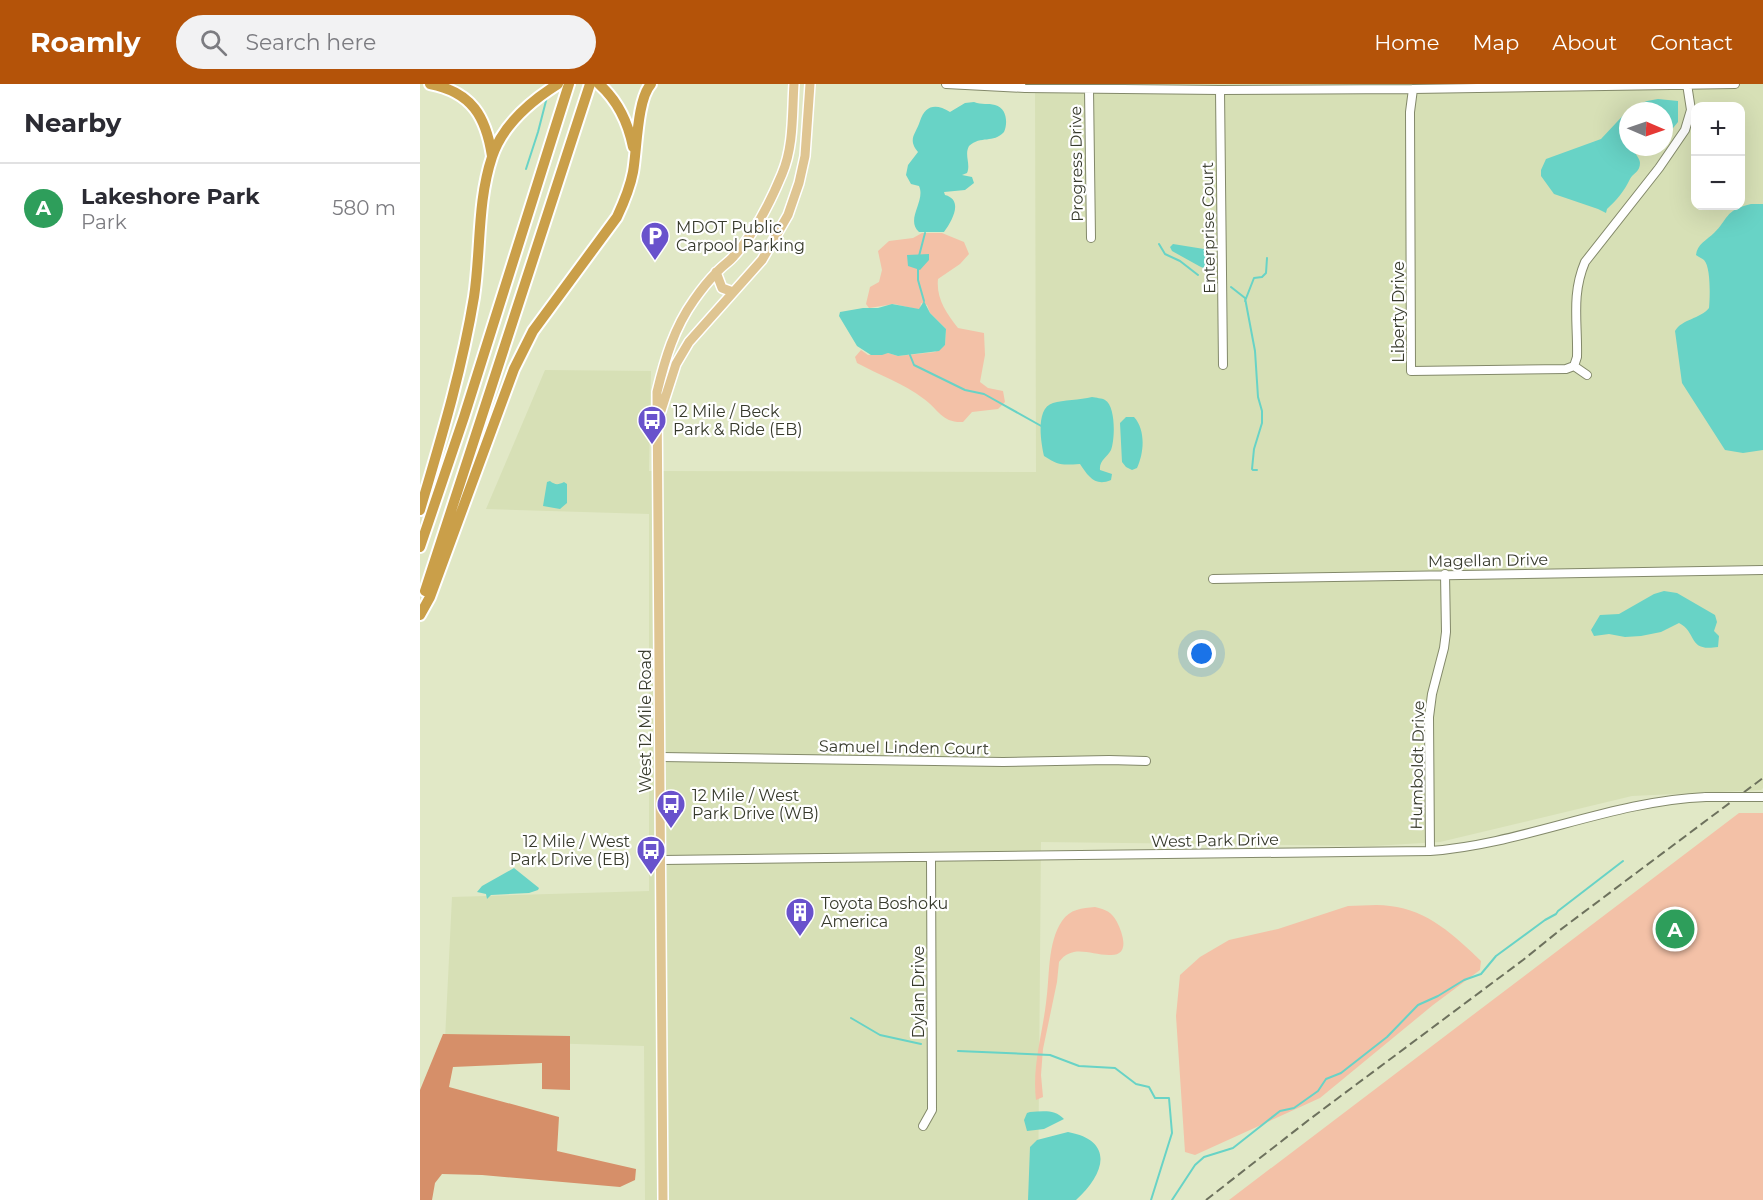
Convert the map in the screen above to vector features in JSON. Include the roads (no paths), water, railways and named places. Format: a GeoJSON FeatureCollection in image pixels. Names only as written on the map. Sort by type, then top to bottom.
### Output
{"type":"FeatureCollection","features":[{"type":"Feature","properties":{"kind":"highway"},"geometry":{"type":"LineString","coordinates":[[430,84],[442,86],[473,105],[486,129],[492,156]]}},
{"type":"Feature","properties":{"kind":"highway"},"geometry":{"type":"LineString","coordinates":[[420,510],[464,353],[474,294],[483,199],[492,156],[504,134],[520,113],[540,95],[558,84]]}},
{"type":"Feature","properties":{"kind":"highway"},"geometry":{"type":"LineString","coordinates":[[420,547],[464,417],[568,84]]}},
{"type":"Feature","properties":{"kind":"highway"},"geometry":{"type":"LineString","coordinates":[[420,606],[590,84]]}},
{"type":"Feature","properties":{"kind":"highway"},"geometry":{"type":"LineString","coordinates":[[599,84],[619,107],[630,129],[633,174]]}},
{"type":"Feature","properties":{"kind":"highway"},"geometry":{"type":"LineString","coordinates":[[420,615],[430,597],[514,369],[545,312],[617,217],[627,198],[633,174],[643,98],[651,84]]}},
{"type":"Feature","properties":{"kind":"main road","name":"West 12 Mile Road"},"geometry":{"type":"LineString","coordinates":[[663,1200],[657,392],[675,331],[693,301],[716,272],[733,258],[745,242],[767,206],[783,172],[790,144],[794,84]]}},
{"type":"Feature","properties":{"kind":"main road","name":"West 12 Mile Road"},"geometry":{"type":"LineString","coordinates":[[657,422],[676,364],[689,342],[762,260],[788,215],[805,156],[810,84]]}},
{"type":"Feature","properties":{"kind":"main road"},"geometry":{"type":"LineString","coordinates":[[716,272],[723,288],[733,292]]}},
{"type":"Feature","properties":{"kind":"main road"},"geometry":{"type":"LineString","coordinates":[[675,331],[687,336],[689,342]]}},
{"type":"Feature","properties":{"kind":"street"},"geometry":{"type":"LineString","coordinates":[[946,84],[1089,89],[1220,90],[1735,84]]}},
{"type":"Feature","properties":{"kind":"street"},"geometry":{"type":"LineString","coordinates":[[1587,375],[1574,366],[1577,357],[1578,278],[1585,262],[1659,168],[1685,130],[1691,110],[1687,85]]}},
{"type":"Feature","properties":{"kind":"street","name":"Progress Drive"},"geometry":{"type":"LineString","coordinates":[[1089,89],[1091,238]]}},
{"type":"Feature","properties":{"kind":"street","name":"Liberty Drive"},"geometry":{"type":"LineString","coordinates":[[1413,89],[1410,112],[1411,371],[1566,369],[1574,366]]}},
{"type":"Feature","properties":{"kind":"street","name":"Enterprise Court"},"geometry":{"type":"LineString","coordinates":[[1220,90],[1223,365]]}},
{"type":"Feature","properties":{"kind":"street","name":"Magellan Drive"},"geometry":{"type":"LineString","coordinates":[[1213,579],[1763,570]]}},
{"type":"Feature","properties":{"kind":"street","name":"Humboldt Drive"},"geometry":{"type":"LineString","coordinates":[[1430,851],[1430,706],[1446,632],[1445,574]]}},
{"type":"Feature","properties":{"kind":"street","name":"Samuel Linden Court"},"geometry":{"type":"LineString","coordinates":[[661,757],[1003,762],[1146,761]]}},
{"type":"Feature","properties":{"kind":"street","name":"West Park Drive"},"geometry":{"type":"LineString","coordinates":[[662,860],[1430,851],[1492,843],[1642,804],[1683,798],[1763,797]]}},
{"type":"Feature","properties":{"kind":"street","name":"Dylan Drive"},"geometry":{"type":"LineString","coordinates":[[923,1126],[932,1110],[931,857]]}},
{"type":"Feature","properties":{"kind":"water"},"geometry":{"type":"Polygon","coordinates":[[[1658,99],[1678,101],[1678,122],[1673,128],[1673,102],[1645,102],[1658,99]]]}},
{"type":"Feature","properties":{"kind":"water"},"geometry":{"type":"Polygon","coordinates":[[[965,103],[995,105],[1002,109],[1006,120],[1004,132],[996,138],[978,141],[969,146],[968,170],[962,175],[972,177],[974,183],[965,190],[944,192],[954,201],[955,211],[944,232],[919,232],[914,221],[920,198],[919,186],[911,184],[906,175],[908,165],[918,152],[913,140],[922,116],[932,107],[940,107],[950,112],[965,103]]]}},
{"type":"Feature","properties":{"kind":"water"},"geometry":{"type":"Polygon","coordinates":[[[1619,120],[1619,156],[1637,156],[1640,163],[1638,170],[1606,213],[1554,194],[1541,176],[1546,159],[1601,139],[1619,120]]]}},
{"type":"Feature","properties":{"kind":"water"},"geometry":{"type":"Polygon","coordinates":[[[1763,204],[1763,450],[1743,453],[1725,450],[1682,383],[1675,331],[1682,324],[1701,315],[1709,308],[1708,269],[1704,260],[1696,255],[1698,248],[1719,228],[1731,212],[1745,210],[1745,205],[1763,204]]]}},
{"type":"Feature","properties":{"kind":"water"},"geometry":{"type":"Polygon","coordinates":[[[1173,244],[1204,249],[1206,266],[1203,268],[1172,251],[1170,247],[1173,244]]]}},
{"type":"Feature","properties":{"kind":"water"},"geometry":{"type":"Polygon","coordinates":[[[929,254],[929,260],[920,270],[908,266],[907,255],[929,254]]]}},
{"type":"Feature","properties":{"kind":"water"},"geometry":{"type":"Polygon","coordinates":[[[924,301],[930,313],[946,329],[945,345],[939,351],[898,356],[888,353],[871,355],[857,346],[839,316],[840,312],[878,308],[892,304],[919,309],[924,301]]]}},
{"type":"Feature","properties":{"kind":"water"},"geometry":{"type":"Polygon","coordinates":[[[1092,397],[1101,398],[1109,403],[1113,416],[1114,431],[1111,450],[1100,467],[1100,470],[1112,474],[1111,480],[1105,482],[1092,479],[1080,464],[1061,464],[1044,456],[1042,443],[1041,419],[1047,406],[1057,402],[1092,397]]]}},
{"type":"Feature","properties":{"kind":"water"},"geometry":{"type":"Polygon","coordinates":[[[1126,417],[1134,417],[1141,428],[1142,435],[1139,462],[1137,468],[1132,470],[1122,462],[1120,423],[1126,417]]]}},
{"type":"Feature","properties":{"kind":"water"},"geometry":{"type":"Polygon","coordinates":[[[547,482],[555,484],[564,482],[567,484],[567,503],[560,509],[543,506],[547,482]]]}},
{"type":"Feature","properties":{"kind":"water"},"geometry":{"type":"Polygon","coordinates":[[[1664,591],[1677,593],[1715,615],[1717,622],[1714,631],[1719,636],[1718,647],[1708,648],[1697,644],[1685,627],[1679,623],[1661,632],[1641,636],[1625,637],[1609,634],[1594,636],[1591,630],[1600,615],[1619,614],[1654,594],[1664,591]]]}},
{"type":"Feature","properties":{"kind":"water"},"geometry":{"type":"Polygon","coordinates":[[[514,868],[539,888],[538,890],[529,893],[491,895],[487,899],[486,894],[477,892],[482,886],[514,868]]]}},
{"type":"Feature","properties":{"kind":"water"},"geometry":{"type":"Polygon","coordinates":[[[1030,1112],[1053,1112],[1064,1119],[1044,1129],[1027,1131],[1024,1120],[1030,1112]]]}},
{"type":"Feature","properties":{"kind":"water"},"geometry":{"type":"Polygon","coordinates":[[[1068,1132],[1083,1136],[1099,1151],[1098,1170],[1093,1180],[1076,1200],[1028,1200],[1030,1147],[1037,1140],[1068,1132]]]}},
{"type":"Feature","properties":{"kind":"waterway"},"geometry":{"type":"LineString","coordinates":[[526,169],[547,97]]}},
{"type":"Feature","properties":{"kind":"waterway"},"geometry":{"type":"LineString","coordinates":[[919,256],[925,233]]}},
{"type":"Feature","properties":{"kind":"waterway"},"geometry":{"type":"LineString","coordinates":[[1159,244],[1165,254],[1180,261],[1198,275]]}},
{"type":"Feature","properties":{"kind":"waterway"},"geometry":{"type":"LineString","coordinates":[[1245,301],[1254,278],[1262,277],[1266,273],[1267,258]]}},
{"type":"Feature","properties":{"kind":"waterway"},"geometry":{"type":"LineString","coordinates":[[918,268],[918,280],[924,301]]}},
{"type":"Feature","properties":{"kind":"waterway"},"geometry":{"type":"LineString","coordinates":[[1231,287],[1245,298],[1255,351],[1258,397],[1262,411],[1262,423],[1254,449],[1252,469],[1257,470]]}},
{"type":"Feature","properties":{"kind":"waterway"},"geometry":{"type":"LineString","coordinates":[[910,355],[914,365],[965,390],[984,394],[1043,427]]}},
{"type":"Feature","properties":{"kind":"waterway"},"geometry":{"type":"LineString","coordinates":[[1172,1200],[1195,1165],[1204,1157],[1233,1148],[1280,1111],[1294,1108],[1318,1091],[1326,1079],[1341,1073],[1387,1037],[1418,1005],[1464,980],[1481,974],[1496,956],[1556,914],[1623,861]]}},
{"type":"Feature","properties":{"kind":"waterway"},"geometry":{"type":"LineString","coordinates":[[851,1018],[880,1035],[921,1044]]}},
{"type":"Feature","properties":{"kind":"waterway"},"geometry":{"type":"LineString","coordinates":[[958,1051],[1050,1055],[1079,1066],[1115,1068],[1136,1084],[1149,1087],[1155,1098],[1169,1098],[1172,1133],[1151,1200]]}},
{"type":"Feature","properties":{"kind":"railway"},"geometry":{"type":"LineString","coordinates":[[1206,1200],[1763,778]]}},
{"type":"Feature","properties":{"kind":"place","name":"MDOT Public Carpool Parking"},"geometry":{"type":"Point","coordinates":[655,262]}},
{"type":"Feature","properties":{"kind":"place","name":"12 Mile / Beck Park & Ride (EB)"},"geometry":{"type":"Point","coordinates":[652,446]}},
{"type":"Feature","properties":{"kind":"place","name":"12 Mile / West Park Drive (WB)"},"geometry":{"type":"Point","coordinates":[671,830]}},
{"type":"Feature","properties":{"kind":"place","name":"12 Mile / West Park Drive (EB)"},"geometry":{"type":"Point","coordinates":[651,876]}},
{"type":"Feature","properties":{"kind":"place","name":"Lakeshore Park"},"geometry":{"type":"Point","coordinates":[1675,929]}},
{"type":"Feature","properties":{"kind":"place","name":"Toyota Boshoku America"},"geometry":{"type":"Point","coordinates":[800,938]}}]}
